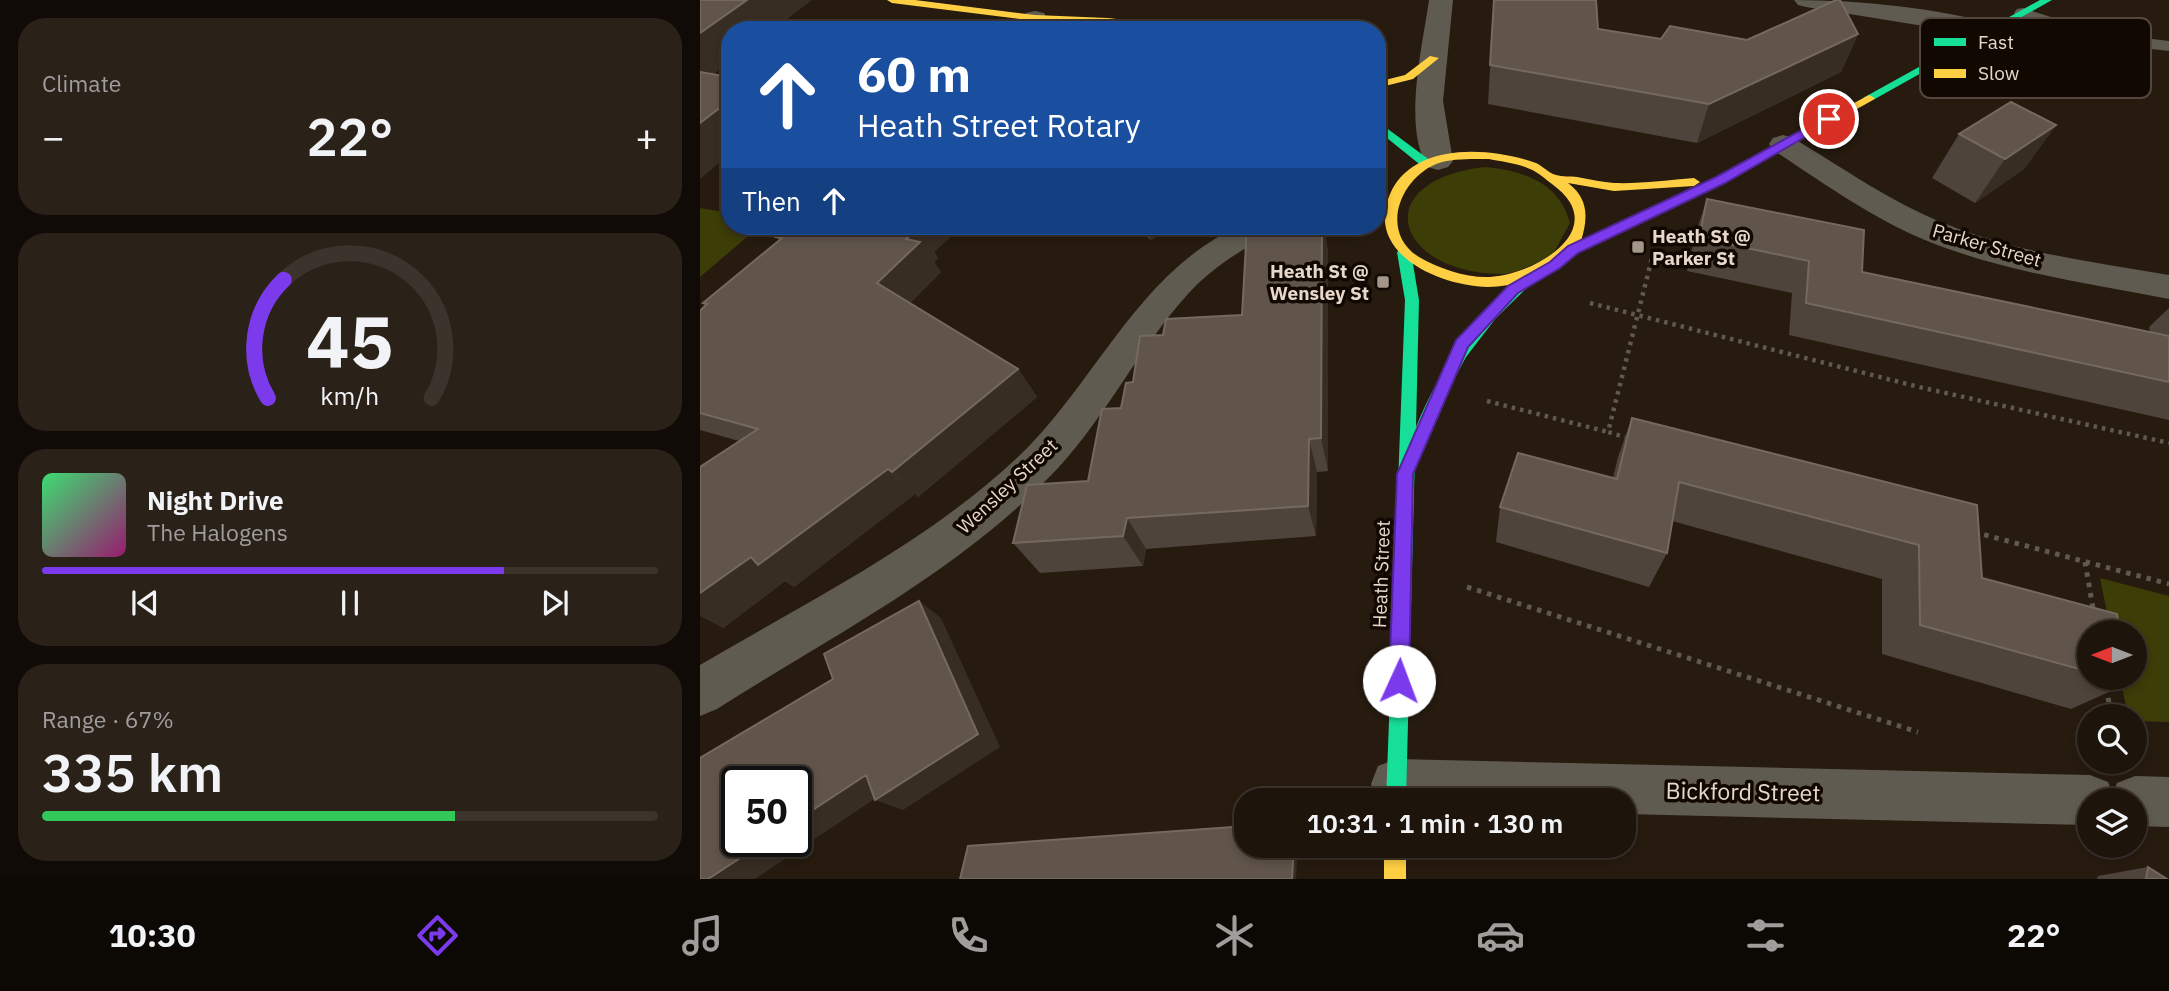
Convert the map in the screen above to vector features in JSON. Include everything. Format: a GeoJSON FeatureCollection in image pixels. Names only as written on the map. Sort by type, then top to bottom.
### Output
{"type":"FeatureCollection","features":[{"type":"Feature","properties":{"kind":"main road"},"geometry":{"type":"LineString","coordinates":[[892,0],[1011,21]]}},
{"type":"Feature","properties":{"kind":"main road"},"geometry":{"type":"LineString","coordinates":[[2014,18],[2047,0]]}},
{"type":"Feature","properties":{"kind":"main road"},"geometry":{"type":"LineString","coordinates":[[1386,83],[1408,78],[1434,58]]}},
{"type":"Feature","properties":{"kind":"main road"},"geometry":{"type":"LineString","coordinates":[[1386,221],[1405,252],[1420,264],[1444,276],[1472,282],[1501,282],[1531,277],[1555,265],[1573,250],[1720,180],[1920,69]]}},
{"type":"Feature","properties":{"kind":"main road"},"geometry":{"type":"LineString","coordinates":[[1386,130],[1432,162]]}},
{"type":"Feature","properties":{"kind":"main road"},"geometry":{"type":"LineString","coordinates":[[1386,210],[1399,187],[1432,162],[1489,155],[1514,158],[1539,166],[1559,178],[1574,194],[1582,212],[1581,231],[1573,250]]}},
{"type":"Feature","properties":{"kind":"main road"},"geometry":{"type":"LineString","coordinates":[[1559,178],[1614,187],[1720,180]]}},
{"type":"Feature","properties":{"kind":"main road","name":"Heath Street"},"geometry":{"type":"LineString","coordinates":[[1396,788],[1412,300],[1405,252]]}},
{"type":"Feature","properties":{"kind":"main road","name":"Heath Street"},"geometry":{"type":"LineString","coordinates":[[1405,474],[1462,344],[1498,303],[1531,277]]}},
{"type":"Feature","properties":{"kind":"main road"},"geometry":{"type":"LineString","coordinates":[[1395,858],[1395,879]]}},
{"type":"Feature","properties":{"kind":"street"},"geometry":{"type":"LineString","coordinates":[[1432,162],[1430,129],[1441,0]]}},
{"type":"Feature","properties":{"kind":"street"},"geometry":{"type":"LineString","coordinates":[[1806,0],[1931,18]]}},
{"type":"Feature","properties":{"kind":"street","name":"Parker Street"},"geometry":{"type":"LineString","coordinates":[[1783,144],[1893,211],[1935,232],[2011,254],[2169,287]]}},
{"type":"Feature","properties":{"kind":"street","name":"Wensley Street"},"geometry":{"type":"LineString","coordinates":[[700,692],[904,570],[977,517],[1045,454],[1077,418],[1172,287],[1209,254],[1247,235]]}},
{"type":"Feature","properties":{"kind":"street","name":"Bickford Street"},"geometry":{"type":"LineString","coordinates":[[1636,795],[2077,800]]}},
{"type":"Feature","properties":{"kind":"street"},"geometry":{"type":"LineString","coordinates":[[2147,801],[2169,802]]}},
{"type":"Feature","properties":{"kind":"lane"},"geometry":{"type":"LineString","coordinates":[[2023,13],[2038,18]]}},
{"type":"Feature","properties":{"kind":"lane"},"geometry":{"type":"LineString","coordinates":[[2151,44],[2169,46]]}},
{"type":"Feature","properties":{"kind":"path"},"geometry":{"type":"LineString","coordinates":[[1608,432],[1650,260],[1658,254]]}},
{"type":"Feature","properties":{"kind":"path"},"geometry":{"type":"LineString","coordinates":[[1590,303],[1919,387],[2169,443]]}},
{"type":"Feature","properties":{"kind":"path"},"geometry":{"type":"LineString","coordinates":[[1476,398],[1634,440]]}},
{"type":"Feature","properties":{"kind":"path"},"geometry":{"type":"LineString","coordinates":[[1966,529],[2169,584]]}},
{"type":"Feature","properties":{"kind":"path"},"geometry":{"type":"LineString","coordinates":[[2085,562],[2095,620]]}},
{"type":"Feature","properties":{"kind":"path"},"geometry":{"type":"LineString","coordinates":[[1467,587],[1918,732]]}},
{"type":"Feature","properties":{"kind":"shaded area"},"geometry":{"type":"Polygon","coordinates":[[[1485,167],[1513,172],[1538,181],[1558,198],[1570,223],[1552,256],[1520,270],[1501,274],[1465,270],[1437,259],[1418,243],[1409,225],[1410,207],[1422,189],[1447,176],[1485,167]]]}},
{"type":"Feature","properties":{"kind":"shaded area"},"geometry":{"type":"Polygon","coordinates":[[[700,208],[721,212],[721,235],[749,235],[700,277],[700,208]]]}},
{"type":"Feature","properties":{"kind":"shaded area"},"geometry":{"type":"Polygon","coordinates":[[[2100,578],[2169,596],[2169,722],[2147,721],[2147,704],[2126,704],[2123,690],[2147,690],[2147,620],[2109,620],[2100,578]]]}},
{"type":"Feature","properties":{"kind":"building"},"geometry":{"type":"Polygon","coordinates":[[[700,0],[747,0],[700,33],[700,0]]]}},
{"type":"Feature","properties":{"kind":"building"},"geometry":{"type":"Polygon","coordinates":[[[1494,0],[1596,0],[1598,29],[1661,39],[1670,26],[1747,40],[1840,0],[1858,34],[1709,104],[1490,65],[1494,0]]]}},
{"type":"Feature","properties":{"kind":"building"},"geometry":{"type":"Polygon","coordinates":[[[700,72],[721,76],[721,107],[700,123],[700,72]]]}},
{"type":"Feature","properties":{"kind":"building"},"geometry":{"type":"Polygon","coordinates":[[[2011,102],[2056,125],[2005,159],[1959,134],[2011,102]]]}},
{"type":"Feature","properties":{"kind":"building"},"geometry":{"type":"Polygon","coordinates":[[[1707,199],[1864,230],[1862,272],[2169,336],[2169,382],[1806,303],[1809,261],[1699,238],[1707,199]]]}},
{"type":"Feature","properties":{"kind":"building"},"geometry":{"type":"Polygon","coordinates":[[[910,235],[906,239],[920,242],[877,283],[1018,369],[892,472],[888,469],[758,565],[751,557],[700,593],[700,467],[758,429],[700,413],[700,311],[707,304],[703,303],[782,238],[776,237],[910,235]]]}},
{"type":"Feature","properties":{"kind":"building"},"geometry":{"type":"Polygon","coordinates":[[[1246,235],[1322,235],[1321,438],[1309,439],[1308,506],[1127,518],[1123,536],[1013,543],[1027,485],[1088,481],[1102,409],[1121,408],[1126,383],[1133,382],[1140,336],[1163,335],[1166,319],[1242,315],[1246,235]]]}},
{"type":"Feature","properties":{"kind":"building"},"geometry":{"type":"Polygon","coordinates":[[[1632,418],[1977,505],[1982,578],[2117,614],[2118,620],[2077,620],[2077,668],[1920,625],[1919,545],[1679,482],[1667,553],[1500,507],[1518,453],[1617,479],[1632,418]]]}},
{"type":"Feature","properties":{"kind":"building"},"geometry":{"type":"Polygon","coordinates":[[[919,601],[978,734],[875,800],[866,775],[812,810],[812,766],[721,766],[721,857],[742,857],[708,879],[700,879],[700,758],[833,679],[824,654],[919,601]]]}},
{"type":"Feature","properties":{"kind":"building"},"geometry":{"type":"Polygon","coordinates":[[[1234,827],[1234,858],[1293,858],[1292,879],[960,879],[968,846],[1234,827]]]}},
{"type":"Feature","properties":{"kind":"building"},"geometry":{"type":"Polygon","coordinates":[[[2148,867],[2167,879],[2146,879],[2148,867]]]}},
{"type":"Feature","properties":{"kind":"traffic: fast"},"geometry":{"type":"LineString","coordinates":[[2014,18],[2047,0]]}},
{"type":"Feature","properties":{"kind":"traffic: fast"},"geometry":{"type":"LineString","coordinates":[[1869,98],[1920,70]]}},
{"type":"Feature","properties":{"kind":"traffic: fast"},"geometry":{"type":"LineString","coordinates":[[1386,131],[1427,164]]}},
{"type":"Feature","properties":{"kind":"traffic: fast"},"geometry":{"type":"LineString","coordinates":[[1396,788],[1412,300],[1404,252]]}},
{"type":"Feature","properties":{"kind":"traffic: fast"},"geometry":{"type":"LineString","coordinates":[[1416,446],[1437,396],[1461,353],[1491,314],[1531,277]]}},
{"type":"Feature","properties":{"kind":"traffic: slow"},"geometry":{"type":"LineString","coordinates":[[892,0],[1035,18],[1108,21]]}},
{"type":"Feature","properties":{"kind":"traffic: slow"},"geometry":{"type":"LineString","coordinates":[[1386,83],[1409,77],[1434,58]]}},
{"type":"Feature","properties":{"kind":"traffic: slow"},"geometry":{"type":"LineString","coordinates":[[1573,250],[1720,180],[1869,98]]}},
{"type":"Feature","properties":{"kind":"traffic: slow"},"geometry":{"type":"LineString","coordinates":[[1489,155],[1534,166],[1571,192],[1582,216],[1575,240],[1555,261],[1525,276],[1489,282],[1450,277],[1413,259],[1401,247],[1391,220],[1392,206],[1405,180],[1431,162],[1460,156],[1489,155]]}},
{"type":"Feature","properties":{"kind":"traffic: slow"},"geometry":{"type":"LineString","coordinates":[[1559,178],[1614,187],[1694,182]]}},
{"type":"Feature","properties":{"kind":"traffic: slow"},"geometry":{"type":"LineString","coordinates":[[1395,858],[1395,879]]}},
{"type":"Feature","properties":{"kind":"place","name":"Heath St @ Parker St"},"geometry":{"type":"Point","coordinates":[1638,247]}},
{"type":"Feature","properties":{"kind":"place","name":"Heath St @ Wensley St"},"geometry":{"type":"Point","coordinates":[1383,282]}},
{"type":"Feature","properties":{"kind":"route"},"geometry":{"type":"LineString","coordinates":[[1399,681],[1405,474],[1427,418],[1462,344],[1485,316],[1513,290],[1555,265],[1573,250],[1720,180],[1829,119]]}}]}
